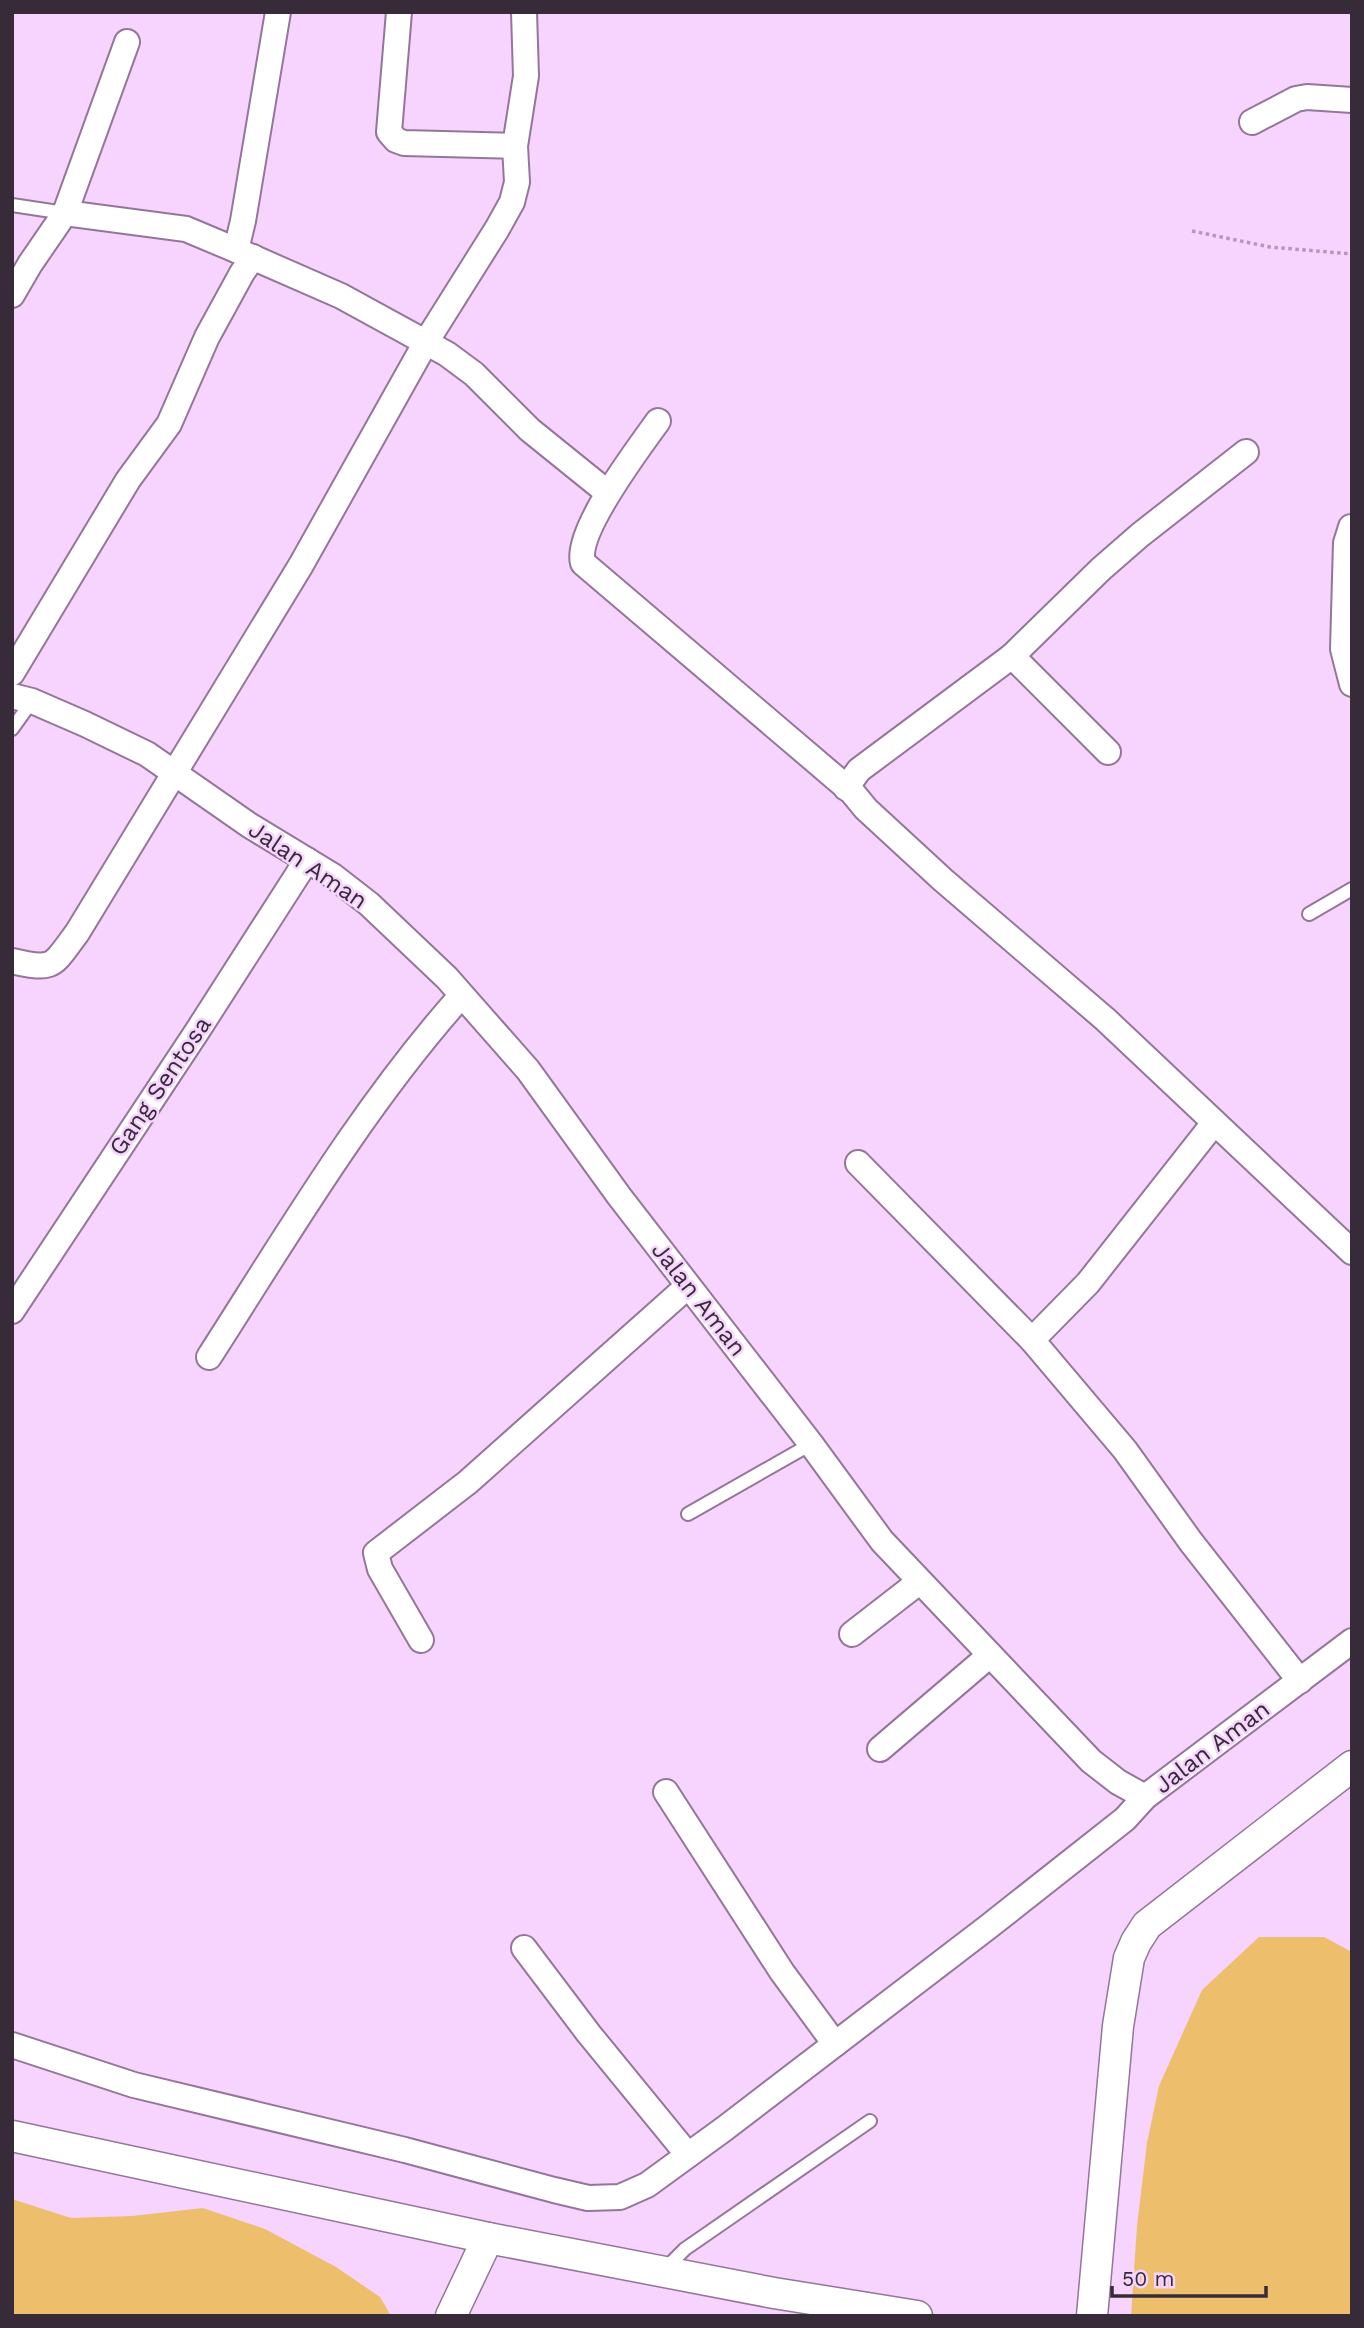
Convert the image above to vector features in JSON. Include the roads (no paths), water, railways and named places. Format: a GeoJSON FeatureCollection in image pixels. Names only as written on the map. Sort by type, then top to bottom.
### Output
{"type":"FeatureCollection","features":[{"type":"Feature","properties":{"kind":"street"},"geometry":{"type":"LineString","coordinates":[[12,673],[128,480],[169,424],[207,337],[242,273],[243,221],[278,12]]}},
{"type":"Feature","properties":{"kind":"street"},"geometry":{"type":"LineString","coordinates":[[399,12],[388,132],[404,143],[515,146]]}},
{"type":"Feature","properties":{"kind":"street"},"geometry":{"type":"LineString","coordinates":[[12,961],[46,967],[57,960],[77,933],[301,565],[426,342],[512,202],[517,182],[515,146],[526,76],[524,12]]}},
{"type":"Feature","properties":{"kind":"street"},"geometry":{"type":"LineString","coordinates":[[12,295],[65,213],[127,42]]}},
{"type":"Feature","properties":{"kind":"street"},"geometry":{"type":"LineString","coordinates":[[1252,122],[1296,99],[1307,97],[1352,100]]}},
{"type":"Feature","properties":{"kind":"street"},"geometry":{"type":"LineString","coordinates":[[65,213],[127,219],[186,229],[341,296],[447,354],[474,374],[530,430],[608,493]]}},
{"type":"Feature","properties":{"kind":"street"},"geometry":{"type":"LineString","coordinates":[[658,421],[608,493],[582,551],[583,563],[852,792],[866,809],[943,880],[1105,1019],[1352,1252]]}},
{"type":"Feature","properties":{"kind":"street"},"geometry":{"type":"LineString","coordinates":[[846,788],[859,770],[1012,656],[1101,569],[1246,452]]}},
{"type":"Feature","properties":{"kind":"street"},"geometry":{"type":"LineString","coordinates":[[1351,527],[1346,543],[1343,649],[1352,684]]}},
{"type":"Feature","properties":{"kind":"street"},"geometry":{"type":"LineString","coordinates":[[1012,656],[1108,752]]}},
{"type":"Feature","properties":{"kind":"street","name":"Jalan Aman"},"geometry":{"type":"LineString","coordinates":[[22,699],[85,723],[147,754],[249,825],[333,876],[369,904],[447,978],[528,1070],[882,1541],[1091,1761],[1118,1782],[1145,1797],[1352,1642]]}},
{"type":"Feature","properties":{"kind":"street","name":"Gang Sentosa"},"geometry":{"type":"LineString","coordinates":[[12,1311],[307,860]]}},
{"type":"Feature","properties":{"kind":"street"},"geometry":{"type":"LineString","coordinates":[[209,1357],[374,1104],[461,996]]}},
{"type":"Feature","properties":{"kind":"street"},"geometry":{"type":"LineString","coordinates":[[1032,1340],[1087,1283],[1214,1123]]}},
{"type":"Feature","properties":{"kind":"street"},"geometry":{"type":"LineString","coordinates":[[858,1163],[1032,1340],[1125,1450],[1191,1542],[1300,1681]]}},
{"type":"Feature","properties":{"kind":"street"},"geometry":{"type":"LineString","coordinates":[[421,1640],[380,1569],[376,1553],[468,1482],[688,1286]]}},
{"type":"Feature","properties":{"kind":"street"},"geometry":{"type":"LineString","coordinates":[[852,1634],[919,1582]]}},
{"type":"Feature","properties":{"kind":"street"},"geometry":{"type":"LineString","coordinates":[[880,1749],[990,1655]]}},
{"type":"Feature","properties":{"kind":"street"},"geometry":{"type":"LineString","coordinates":[[1092,2316],[1118,2026],[1129,1958],[1136,1942],[1147,1925],[1352,1766]]}},
{"type":"Feature","properties":{"kind":"street"},"geometry":{"type":"LineString","coordinates":[[666,1792],[782,1972],[835,2044]]}},
{"type":"Feature","properties":{"kind":"street"},"geometry":{"type":"LineString","coordinates":[[12,2045],[134,2085],[588,2198],[621,2197],[647,2185],[835,2044],[1114,1827],[1145,1797]]}},
{"type":"Feature","properties":{"kind":"street"},"geometry":{"type":"LineString","coordinates":[[524,1948],[596,2043],[688,2155]]}},
{"type":"Feature","properties":{"kind":"street"},"geometry":{"type":"LineString","coordinates":[[12,2136],[488,2238],[917,2316]]}},
{"type":"Feature","properties":{"kind":"street"},"geometry":{"type":"LineString","coordinates":[[451,2316],[488,2238]]}},
{"type":"Feature","properties":{"kind":"lane"},"geometry":{"type":"LineString","coordinates":[[12,205],[65,213]]}},
{"type":"Feature","properties":{"kind":"lane"},"geometry":{"type":"LineString","coordinates":[[12,729],[22,699]]}},
{"type":"Feature","properties":{"kind":"lane"},"geometry":{"type":"LineString","coordinates":[[1309,914],[1352,889]]}},
{"type":"Feature","properties":{"kind":"lane"},"geometry":{"type":"LineString","coordinates":[[688,1514],[811,1444]]}},
{"type":"Feature","properties":{"kind":"lane"},"geometry":{"type":"LineString","coordinates":[[662,2271],[685,2249],[870,2121]]}}]}
